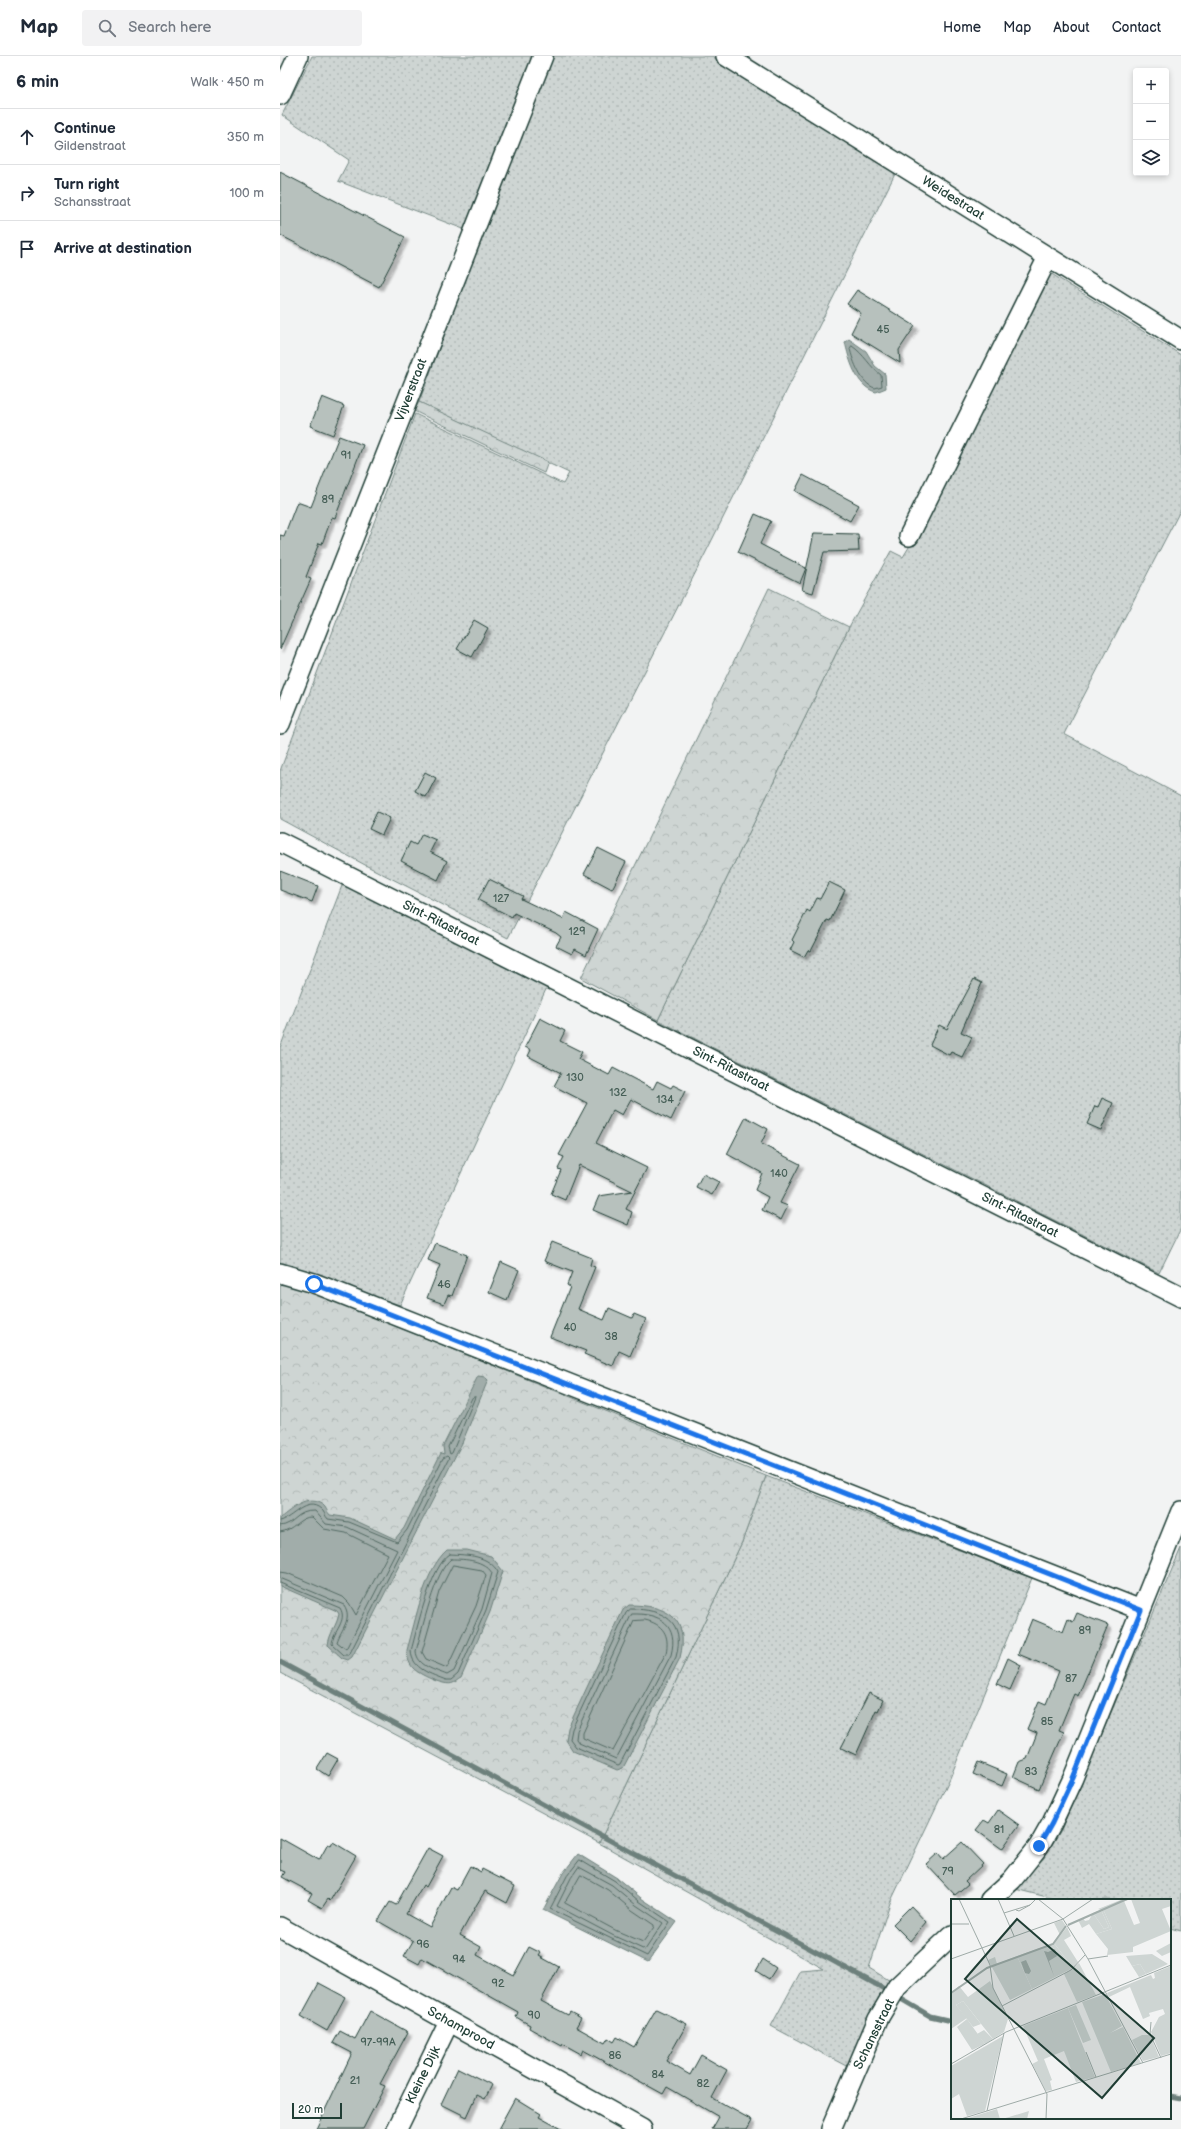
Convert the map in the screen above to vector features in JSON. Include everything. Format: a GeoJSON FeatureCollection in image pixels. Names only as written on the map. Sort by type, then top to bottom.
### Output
{"type":"FeatureCollection","features":[{"type":"Feature","properties":{"kind":"street"},"geometry":{"type":"LineString","coordinates":[[280,95],[298,56]]}},
{"type":"Feature","properties":{"kind":"street","name":"Vijverstraat"},"geometry":{"type":"LineString","coordinates":[[280,724],[543,56]]}},
{"type":"Feature","properties":{"kind":"street","name":"Weidestraat"},"geometry":{"type":"LineString","coordinates":[[726,56],[1181,340]]}},
{"type":"Feature","properties":{"kind":"street"},"geometry":{"type":"LineString","coordinates":[[908,536],[1048,257]]}},
{"type":"Feature","properties":{"kind":"street","name":"Sint-Ritastraat"},"geometry":{"type":"LineString","coordinates":[[280,842],[1181,1297]]}},
{"type":"Feature","properties":{"kind":"street"},"geometry":{"type":"LineString","coordinates":[[280,1273],[314,1284],[1141,1610]]}},
{"type":"Feature","properties":{"kind":"street"},"geometry":{"type":"LineString","coordinates":[[991,1899],[1012,1880],[1039,1846],[1052,1823],[1181,1511]]}},
{"type":"Feature","properties":{"kind":"street","name":"Schamprood"},"geometry":{"type":"LineString","coordinates":[[280,1927],[642,2129]]}},
{"type":"Feature","properties":{"kind":"street","name":"Schansstraat"},"geometry":{"type":"LineString","coordinates":[[831,2129],[878,2019],[893,1993],[951,1936]]}},
{"type":"Feature","properties":{"kind":"street","name":"Kleine Dijk"},"geometry":{"type":"LineString","coordinates":[[397,2129],[449,2022]]}},
{"type":"Feature","properties":{"kind":"green space"},"geometry":{"type":"Polygon","coordinates":[[[312,56],[535,56],[466,230],[338,181],[349,160],[282,115],[312,56]]]}},
{"type":"Feature","properties":{"kind":"green space"},"geometry":{"type":"Polygon","coordinates":[[[550,56],[712,56],[896,172],[705,554],[508,938],[367,866],[280,819],[280,771],[415,414],[563,484],[569,473],[419,402],[550,56]]]}},
{"type":"Feature","properties":{"kind":"green space"},"geometry":{"type":"Polygon","coordinates":[[[1050,273],[1181,355],[1181,509],[1064,734],[1181,796],[1181,1228],[1159,1273],[658,1020],[849,627],[891,551],[903,557],[931,511],[1050,273]]]}},
{"type":"Feature","properties":{"kind":"green space"},"geometry":{"type":"Polygon","coordinates":[[[419,402],[548,462],[544,473],[414,411],[419,402]]]}},
{"type":"Feature","properties":{"kind":"green space"},"geometry":{"type":"Polygon","coordinates":[[[769,588],[849,627],[658,1020],[581,978],[769,588]]]}},
{"type":"Feature","properties":{"kind":"green space"},"geometry":{"type":"Polygon","coordinates":[[[343,883],[548,985],[400,1305],[280,1265],[280,1048],[343,883]]]}},
{"type":"Feature","properties":{"kind":"green space"},"geometry":{"type":"Polygon","coordinates":[[[282,1280],[766,1476],[742,1542],[599,1843],[280,1673],[280,1288],[282,1280]]]}},
{"type":"Feature","properties":{"kind":"green space"},"geometry":{"type":"Polygon","coordinates":[[[766,1476],[1032,1578],[950,1778],[890,1903],[869,1968],[892,1982],[848,2067],[771,2026],[801,1971],[824,1969],[599,1843],[742,1542],[766,1476]]]}},
{"type":"Feature","properties":{"kind":"green space"},"geometry":{"type":"Polygon","coordinates":[[[1181,1548],[1181,1931],[1171,1928],[1171,1899],[1055,1899],[1015,1889],[1044,1858],[1061,1830],[1181,1548]]]}},
{"type":"Feature","properties":{"kind":"water"},"geometry":{"type":"Polygon","coordinates":[[[849,339],[866,351],[875,366],[885,374],[886,388],[876,392],[869,389],[858,378],[851,364],[845,342],[849,339]]]}},
{"type":"Feature","properties":{"kind":"water"},"geometry":{"type":"Polygon","coordinates":[[[478,1376],[485,1377],[488,1380],[462,1443],[352,1657],[348,1660],[342,1658],[328,1645],[338,1618],[339,1614],[337,1611],[280,1586],[280,1518],[300,1504],[311,1501],[317,1502],[324,1506],[330,1515],[350,1518],[395,1539],[404,1528],[441,1453],[444,1454],[443,1446],[478,1376]]]}},
{"type":"Feature","properties":{"kind":"water"},"geometry":{"type":"Polygon","coordinates":[[[447,1550],[467,1550],[491,1556],[503,1571],[490,1612],[461,1678],[454,1683],[449,1684],[438,1682],[416,1671],[411,1666],[407,1650],[422,1596],[432,1570],[447,1550]]]}},
{"type":"Feature","properties":{"kind":"water"},"geometry":{"type":"Polygon","coordinates":[[[629,1605],[654,1608],[664,1611],[672,1616],[678,1623],[681,1632],[682,1644],[680,1658],[623,1768],[617,1770],[573,1751],[566,1740],[568,1728],[623,1610],[629,1605]]]}},
{"type":"Feature","properties":{"kind":"water"},"geometry":{"type":"Polygon","coordinates":[[[578,1854],[617,1878],[641,1898],[677,1922],[648,1962],[543,1910],[563,1873],[578,1854]]]}},
{"type":"Feature","properties":{"kind":"building"},"geometry":{"type":"Polygon","coordinates":[[[280,172],[405,237],[379,287],[280,235],[280,172]]]}},
{"type":"Feature","properties":{"kind":"building"},"geometry":{"type":"Polygon","coordinates":[[[857,290],[915,326],[899,350],[900,363],[851,333],[861,313],[847,304],[857,290]]]}},
{"type":"Feature","properties":{"kind":"building"},"geometry":{"type":"Polygon","coordinates":[[[322,397],[344,406],[333,435],[310,426],[322,397]]]}},
{"type":"Feature","properties":{"kind":"building"},"geometry":{"type":"Polygon","coordinates":[[[339,436],[363,445],[335,518],[332,517],[322,544],[319,543],[306,577],[311,579],[280,649],[280,535],[284,536],[297,502],[311,507],[339,436]]]}},
{"type":"Feature","properties":{"kind":"building"},"geometry":{"type":"Polygon","coordinates":[[[803,475],[859,505],[850,521],[795,491],[803,475]]]}},
{"type":"Feature","properties":{"kind":"building"},"geometry":{"type":"Polygon","coordinates":[[[755,514],[771,521],[760,544],[806,568],[800,583],[738,552],[755,514]]]}},
{"type":"Feature","properties":{"kind":"building"},"geometry":{"type":"Polygon","coordinates":[[[814,533],[858,534],[859,551],[824,552],[813,593],[802,590],[814,533]]]}},
{"type":"Feature","properties":{"kind":"building"},"geometry":{"type":"Polygon","coordinates":[[[474,620],[488,628],[472,657],[457,649],[474,620]]]}},
{"type":"Feature","properties":{"kind":"building"},"geometry":{"type":"Polygon","coordinates":[[[425,772],[436,778],[426,797],[415,791],[425,772]]]}},
{"type":"Feature","properties":{"kind":"building"},"geometry":{"type":"Polygon","coordinates":[[[377,812],[390,818],[382,835],[369,829],[377,812]]]}},
{"type":"Feature","properties":{"kind":"building"},"geometry":{"type":"Polygon","coordinates":[[[422,834],[436,840],[430,852],[447,861],[438,880],[401,861],[410,842],[416,845],[422,834]]]}},
{"type":"Feature","properties":{"kind":"building"},"geometry":{"type":"Polygon","coordinates":[[[598,848],[626,862],[612,889],[584,874],[598,848]]]}},
{"type":"Feature","properties":{"kind":"building"},"geometry":{"type":"Polygon","coordinates":[[[280,871],[318,886],[312,902],[280,890],[280,871]]]}},
{"type":"Feature","properties":{"kind":"building"},"geometry":{"type":"Polygon","coordinates":[[[489,879],[523,896],[521,899],[563,919],[566,912],[598,929],[586,955],[575,949],[572,954],[556,946],[561,937],[556,933],[514,913],[512,917],[478,900],[489,879]]]}},
{"type":"Feature","properties":{"kind":"building"},"geometry":{"type":"Polygon","coordinates":[[[829,882],[845,890],[830,921],[827,920],[811,951],[808,950],[804,957],[790,950],[794,942],[792,940],[807,910],[810,912],[817,898],[820,899],[829,882]]]}},
{"type":"Feature","properties":{"kind":"building"},"geometry":{"type":"Polygon","coordinates":[[[974,979],[982,983],[961,1032],[972,1037],[962,1057],[951,1052],[949,1055],[930,1045],[939,1025],[947,1029],[974,979]]]}},
{"type":"Feature","properties":{"kind":"building"},"geometry":{"type":"Polygon","coordinates":[[[540,1018],[565,1031],[560,1041],[582,1052],[578,1059],[609,1075],[613,1068],[653,1089],[657,1081],[671,1088],[673,1085],[685,1091],[671,1120],[631,1099],[622,1115],[613,1110],[596,1143],[647,1168],[626,1209],[632,1212],[628,1225],[593,1210],[599,1196],[632,1191],[579,1165],[565,1200],[551,1194],[561,1170],[558,1169],[564,1157],[559,1155],[587,1103],[554,1086],[561,1073],[528,1056],[531,1050],[525,1047],[540,1018]]]}},
{"type":"Feature","properties":{"kind":"building"},"geometry":{"type":"Polygon","coordinates":[[[1102,1098],[1113,1103],[1101,1130],[1087,1124],[1095,1106],[1098,1107],[1102,1098]]]}},
{"type":"Feature","properties":{"kind":"building"},"geometry":{"type":"Polygon","coordinates":[[[746,1117],[768,1129],[761,1144],[800,1164],[780,1203],[788,1206],[781,1220],[762,1210],[768,1197],[755,1190],[762,1173],[727,1154],[746,1117]]]}},
{"type":"Feature","properties":{"kind":"building"},"geometry":{"type":"Polygon","coordinates":[[[703,1174],[719,1182],[712,1195],[696,1187],[703,1174]]]}},
{"type":"Feature","properties":{"kind":"building"},"geometry":{"type":"Polygon","coordinates":[[[552,1242],[592,1258],[590,1265],[595,1267],[578,1309],[604,1320],[609,1308],[632,1318],[634,1314],[646,1319],[630,1356],[619,1351],[613,1366],[584,1354],[586,1351],[550,1337],[570,1287],[567,1285],[572,1272],[544,1261],[552,1242]]]}},
{"type":"Feature","properties":{"kind":"building"},"geometry":{"type":"Polygon","coordinates":[[[435,1243],[467,1255],[452,1296],[448,1295],[444,1304],[427,1298],[440,1265],[428,1260],[435,1243]]]}},
{"type":"Feature","properties":{"kind":"building"},"geometry":{"type":"Polygon","coordinates":[[[501,1262],[519,1270],[507,1300],[489,1292],[501,1262]]]}},
{"type":"Feature","properties":{"kind":"building"},"geometry":{"type":"Polygon","coordinates":[[[1077,1613],[1108,1625],[1078,1696],[1074,1694],[1059,1730],[1064,1732],[1039,1789],[1013,1777],[1019,1762],[1027,1759],[1037,1733],[1027,1729],[1039,1701],[1046,1704],[1059,1671],[1018,1654],[1032,1619],[1063,1632],[1068,1619],[1073,1622],[1077,1613]]]}},
{"type":"Feature","properties":{"kind":"building"},"geometry":{"type":"Polygon","coordinates":[[[1008,1658],[1021,1665],[1010,1690],[997,1684],[1008,1658]]]}},
{"type":"Feature","properties":{"kind":"building"},"geometry":{"type":"Polygon","coordinates":[[[869,1693],[883,1700],[878,1711],[876,1710],[856,1755],[841,1748],[869,1693]]]}},
{"type":"Feature","properties":{"kind":"building"},"geometry":{"type":"Polygon","coordinates":[[[327,1753],[338,1759],[328,1776],[317,1769],[327,1753]]]}},
{"type":"Feature","properties":{"kind":"building"},"geometry":{"type":"Polygon","coordinates":[[[978,1762],[1007,1774],[1002,1786],[973,1774],[978,1762]]]}},
{"type":"Feature","properties":{"kind":"building"},"geometry":{"type":"Polygon","coordinates":[[[998,1810],[1019,1825],[1002,1849],[976,1830],[984,1820],[989,1823],[998,1810]]]}},
{"type":"Feature","properties":{"kind":"building"},"geometry":{"type":"Polygon","coordinates":[[[280,1838],[319,1860],[328,1844],[331,1846],[333,1842],[356,1856],[330,1901],[328,1899],[322,1908],[308,1900],[312,1893],[282,1877],[285,1872],[280,1870],[280,1838]]]}},
{"type":"Feature","properties":{"kind":"building"},"geometry":{"type":"Polygon","coordinates":[[[962,1842],[983,1864],[965,1881],[968,1884],[955,1895],[926,1864],[938,1853],[943,1859],[962,1842]]]}},
{"type":"Feature","properties":{"kind":"building"},"geometry":{"type":"Polygon","coordinates":[[[428,1848],[443,1856],[426,1887],[423,1885],[406,1914],[430,1927],[451,1887],[457,1890],[470,1866],[481,1872],[482,1869],[515,1886],[507,1903],[485,1891],[477,1904],[460,1935],[481,1947],[477,1955],[514,1975],[529,1947],[541,1953],[539,1956],[559,1967],[541,2001],[568,2015],[570,2012],[581,2018],[576,2027],[605,2043],[608,2038],[614,2042],[617,2037],[634,2047],[656,2009],[687,2024],[666,2061],[690,2075],[701,2055],[727,2070],[712,2098],[752,2120],[747,2129],[712,2129],[719,2117],[667,2087],[663,2094],[583,2050],[581,2054],[563,2044],[562,2046],[529,2028],[530,2025],[516,2017],[518,2012],[422,1958],[419,1964],[404,1956],[413,1941],[378,1921],[390,1902],[396,1905],[428,1848]]]}},
{"type":"Feature","properties":{"kind":"building"},"geometry":{"type":"Polygon","coordinates":[[[911,1906],[926,1922],[910,1941],[893,1924],[911,1906]]]}},
{"type":"Feature","properties":{"kind":"building"},"geometry":{"type":"Polygon","coordinates":[[[763,1959],[776,1968],[769,1979],[756,1971],[763,1959]]]}},
{"type":"Feature","properties":{"kind":"building"},"geometry":{"type":"Polygon","coordinates":[[[319,1983],[345,1997],[327,2031],[301,2016],[319,1983]]]}},
{"type":"Feature","properties":{"kind":"building"},"geometry":{"type":"Polygon","coordinates":[[[370,2011],[408,2032],[380,2084],[385,2086],[363,2129],[316,2129],[352,2053],[333,2043],[340,2031],[355,2039],[370,2011]]]}},
{"type":"Feature","properties":{"kind":"building"},"geometry":{"type":"Polygon","coordinates":[[[458,2068],[492,2085],[485,2099],[477,2095],[467,2117],[441,2104],[458,2068]]]}},
{"type":"Feature","properties":{"kind":"building"},"geometry":{"type":"Polygon","coordinates":[[[515,2098],[541,2114],[539,2117],[561,2129],[498,2129],[515,2098]]]}},
{"type":"Feature","properties":{"kind":"waterway"},"geometry":{"type":"LineString","coordinates":[[280,1662],[879,1986],[930,2016],[951,2021]]}},
{"type":"Feature","properties":{"kind":"waterway"},"geometry":{"type":"LineString","coordinates":[[1171,2096],[1181,2098]]}},
{"type":"Feature","properties":{"kind":"route"},"geometry":{"type":"LineString","coordinates":[[314,1284],[1141,1610],[1073,1778],[1052,1823],[1039,1846]]}}]}
